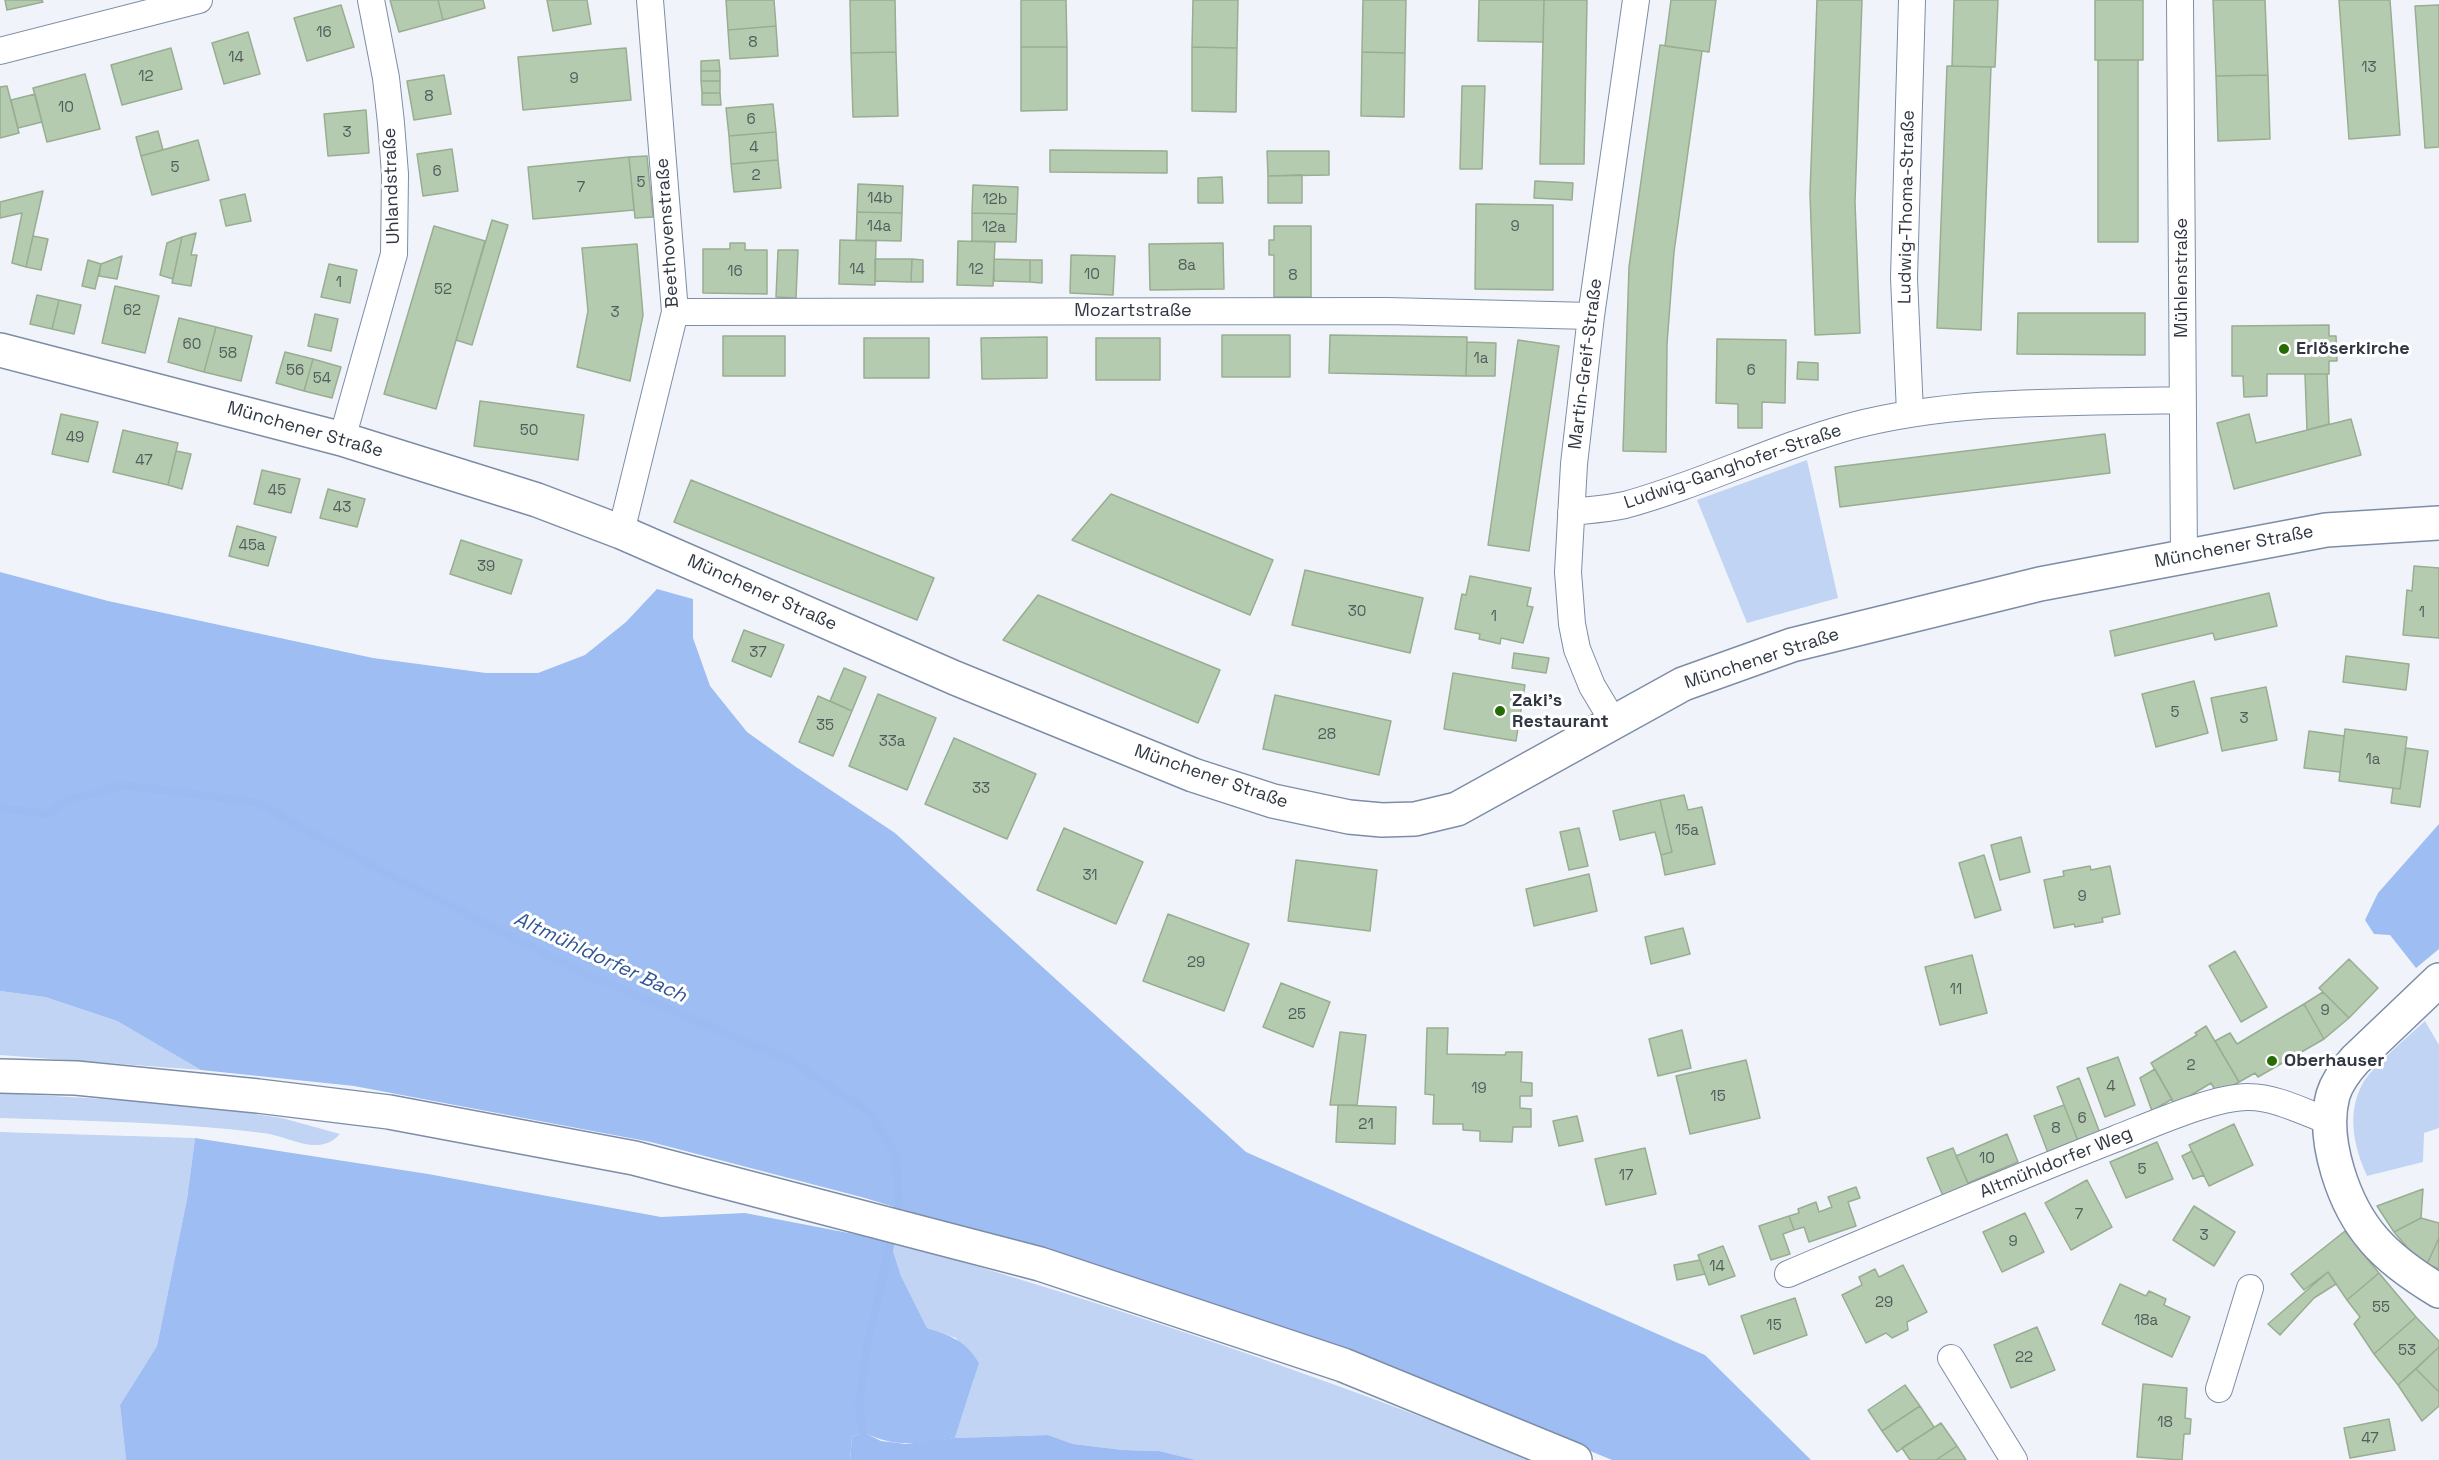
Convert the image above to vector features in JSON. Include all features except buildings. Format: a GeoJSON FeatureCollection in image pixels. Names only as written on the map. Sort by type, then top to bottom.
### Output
{"type":"FeatureCollection","features":[{"type":"Feature","properties":{"kind":"street"},"geometry":{"type":"LineString","coordinates":[[0,51],[199,0]]}},
{"type":"Feature","properties":{"kind":"street","name":"Uhlandstraße"},"geometry":{"type":"LineString","coordinates":[[342,439],[394,254],[395,174],[391,123],[386,78],[370,0]]}},
{"type":"Feature","properties":{"kind":"street","name":"Beethovenstraße"},"geometry":{"type":"LineString","coordinates":[[621,532],[675,312],[650,0]]}},
{"type":"Feature","properties":{"kind":"street","name":"Martin-Greif-Straße"},"geometry":{"type":"LineString","coordinates":[[1613,721],[1584,669],[1572,624],[1568,572],[1571,512],[1591,316],[1636,0]]}},
{"type":"Feature","properties":{"kind":"street","name":"Ludwig-Thoma-Straße"},"geometry":{"type":"LineString","coordinates":[[1910,413],[1904,278],[1912,0]]}},
{"type":"Feature","properties":{"kind":"street","name":"Mühlenstraße"},"geometry":{"type":"LineString","coordinates":[[2180,0],[2184,557]]}},
{"type":"Feature","properties":{"kind":"street","name":"Mozartstraße"},"geometry":{"type":"LineString","coordinates":[[675,312],[1387,310],[1591,316]]}},
{"type":"Feature","properties":{"kind":"street","name":"Münchener Straße"},"geometry":{"type":"LineString","coordinates":[[0,350],[342,439],[537,500],[621,532],[955,678],[1193,775],[1273,801],[1349,817],[1382,820],[1415,819],[1440,815],[1457,809],[1683,684],[1792,645],[2040,584],[2326,530],[2439,523]]}},
{"type":"Feature","properties":{"kind":"street","name":"Ludwig-Ganghofer-Straße"},"geometry":{"type":"LineString","coordinates":[[1571,512],[1623,505],[1783,447],[1853,426],[1910,413],[1951,407],[2011,404],[2182,400]]}},
{"type":"Feature","properties":{"kind":"street"},"geometry":{"type":"LineString","coordinates":[[2439,980],[2346,1070],[2333,1095],[2331,1122],[2337,1168],[2352,1205],[2374,1240],[2409,1272],[2439,1291]]}},
{"type":"Feature","properties":{"kind":"street"},"geometry":{"type":"LineString","coordinates":[[0,1076],[87,1079],[389,1112],[634,1158],[1040,1264],[1343,1365],[1575,1460]]}},
{"type":"Feature","properties":{"kind":"street","name":"Altmühldorfer Weg"},"geometry":{"type":"LineString","coordinates":[[1788,1274],[2008,1181],[2153,1124],[2219,1101],[2250,1096],[2270,1100],[2331,1122]]}},
{"type":"Feature","properties":{"kind":"street"},"geometry":{"type":"LineString","coordinates":[[2219,1389],[2250,1288]]}},
{"type":"Feature","properties":{"kind":"street"},"geometry":{"type":"LineString","coordinates":[[1951,1358],[2014,1460]]}},
{"type":"Feature","properties":{"kind":"shaded area"},"geometry":{"type":"Polygon","coordinates":[[[1807,460],[1838,598],[1747,623],[1697,500],[1807,460]]]}},
{"type":"Feature","properties":{"kind":"shaded area"},"geometry":{"type":"Polygon","coordinates":[[[0,572],[108,601],[373,658],[486,673],[538,673],[585,655],[626,622],[657,589],[693,599],[693,638],[710,686],[747,732],[895,833],[1246,1152],[1705,1355],[1811,1460],[1612,1460],[1346,1350],[1156,1288],[865,1198],[651,1142],[354,1086],[201,1070],[117,1021],[45,997],[0,991],[0,572]]]}},
{"type":"Feature","properties":{"kind":"shaded area"},"geometry":{"type":"Polygon","coordinates":[[[2439,824],[2439,949],[2416,968],[2390,935],[2374,934],[2365,920],[2378,893],[2439,824]]]}},
{"type":"Feature","properties":{"kind":"shaded area"},"geometry":{"type":"Polygon","coordinates":[[[0,991],[45,997],[117,1021],[201,1070],[0,1055],[0,991]]]}},
{"type":"Feature","properties":{"kind":"shaded area"},"geometry":{"type":"Polygon","coordinates":[[[2425,1021],[2439,1045],[2439,1128],[2424,1133],[2423,1162],[2367,1176],[2358,1153],[2354,1130],[2353,1118],[2358,1094],[2374,1069],[2425,1021]]]}},
{"type":"Feature","properties":{"kind":"shaded area"},"geometry":{"type":"Polygon","coordinates":[[[0,1093],[190,1104],[282,1118],[340,1134],[331,1141],[313,1145],[263,1133],[198,1126],[0,1118],[0,1093]]]}},
{"type":"Feature","properties":{"kind":"shaded area"},"geometry":{"type":"Polygon","coordinates":[[[0,1132],[195,1138],[187,1199],[157,1346],[120,1405],[126,1460],[0,1460],[0,1132]]]}},
{"type":"Feature","properties":{"kind":"shaded area"},"geometry":{"type":"Polygon","coordinates":[[[195,1138],[428,1174],[661,1217],[745,1213],[890,1241],[901,1276],[927,1328],[963,1344],[979,1363],[955,1438],[919,1443],[897,1443],[863,1432],[852,1437],[850,1460],[126,1460],[120,1405],[157,1346],[187,1199],[195,1138]]]}},
{"type":"Feature","properties":{"kind":"shaded area"},"geometry":{"type":"Polygon","coordinates":[[[890,1241],[1134,1315],[1214,1342],[1374,1399],[1532,1460],[1196,1460],[1159,1451],[1123,1450],[1073,1444],[1048,1435],[955,1438],[974,1379],[956,1338],[927,1328],[901,1276],[890,1241]]]}},
{"type":"Feature","properties":{"kind":"shaded area"},"geometry":{"type":"Polygon","coordinates":[[[863,1432],[881,1441],[906,1444],[955,1438],[1048,1435],[1073,1444],[1123,1450],[1159,1451],[1196,1460],[850,1460],[852,1437],[863,1432]]]}},
{"type":"Feature","properties":{"kind":"waterway","name":"Altmühldorfer Bach"},"geometry":{"type":"LineString","coordinates":[[0,808],[47,814],[65,801],[123,785],[255,802],[384,872],[591,976],[789,1060],[870,1112],[896,1157],[899,1201],[895,1220]]}},
{"type":"Feature","properties":{"kind":"waterway","name":"Altmühldorfer Bach"},"geometry":{"type":"LineString","coordinates":[[863,1432],[859,1406],[867,1346],[893,1232]]}},
{"type":"Feature","properties":{"kind":"place","name":"Erlöserkirche"},"geometry":{"type":"Point","coordinates":[2284,349]}},
{"type":"Feature","properties":{"kind":"place","name":"Zaki's Restaurant"},"geometry":{"type":"Point","coordinates":[1500,711]}},
{"type":"Feature","properties":{"kind":"place","name":"Oberhauser"},"geometry":{"type":"Point","coordinates":[2272,1061]}}]}
